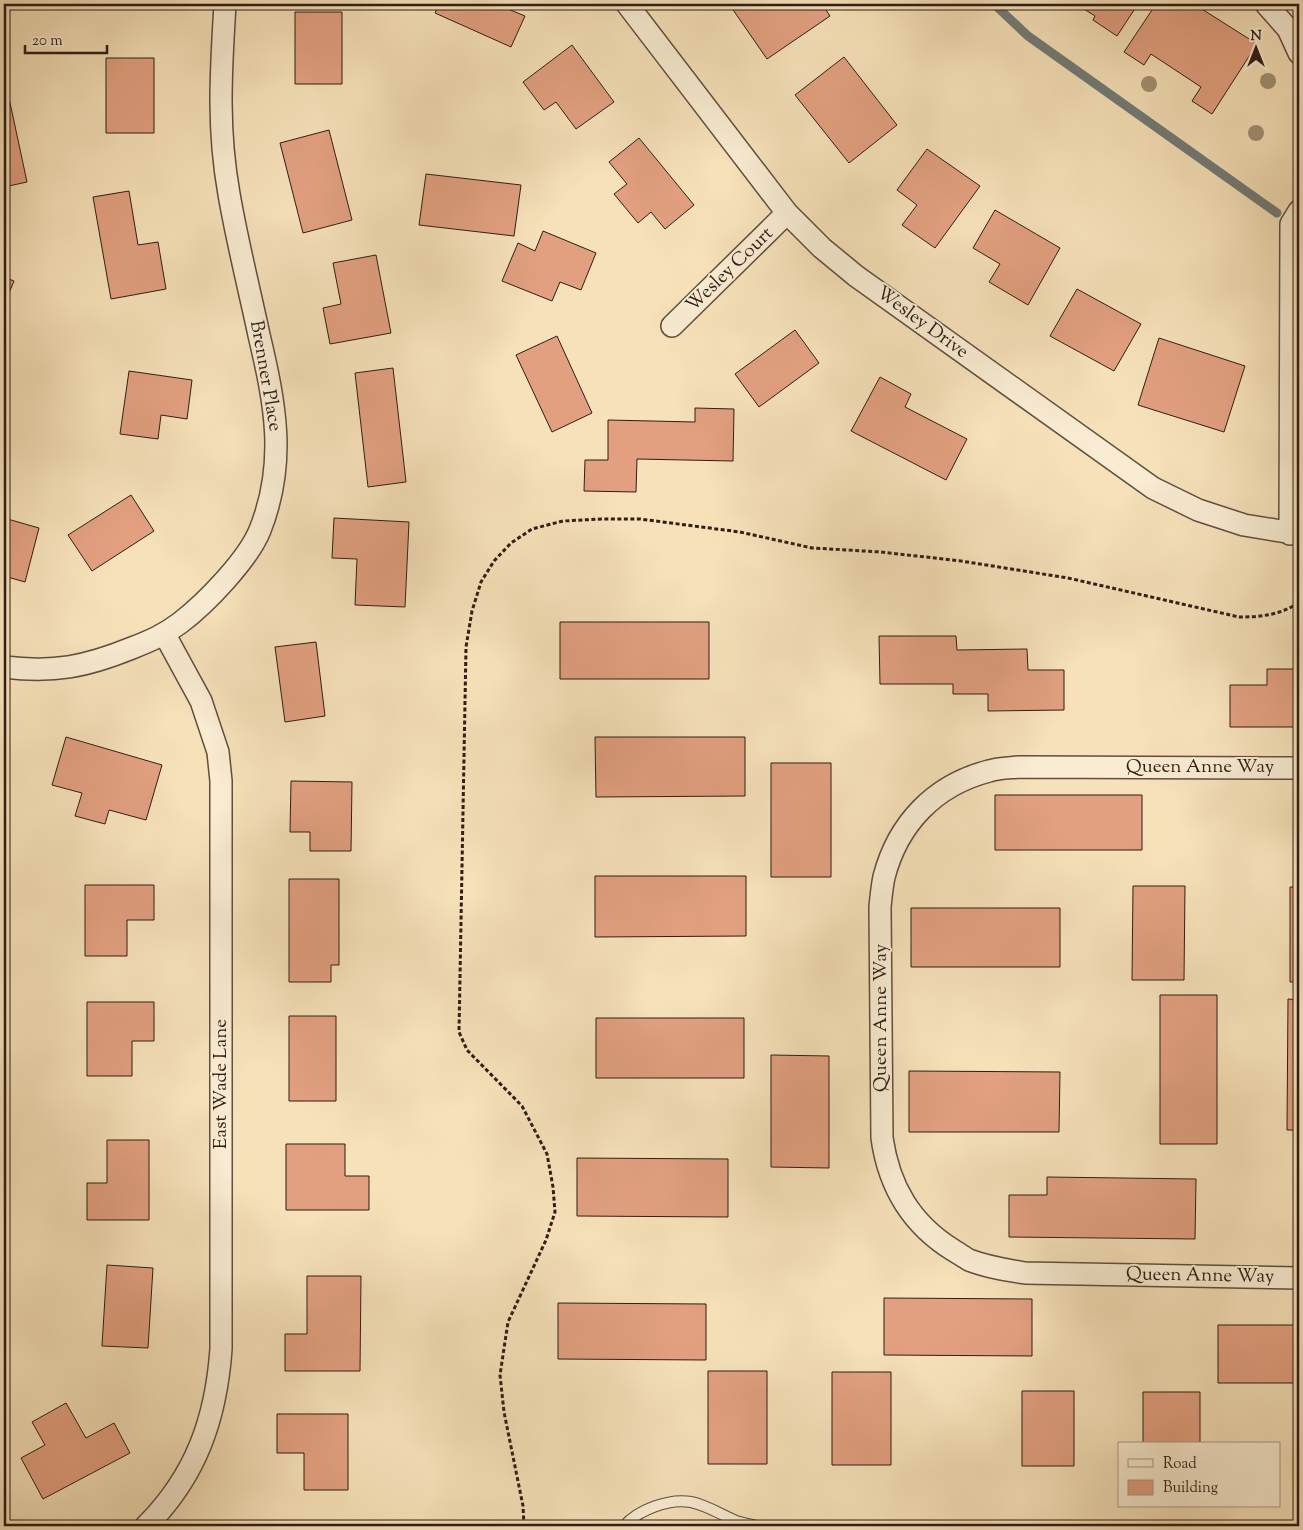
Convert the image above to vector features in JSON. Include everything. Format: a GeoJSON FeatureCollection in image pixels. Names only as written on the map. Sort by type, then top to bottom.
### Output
{"type":"FeatureCollection","features":[{"type":"Feature","properties":{"kind":"street","name":"Brenner Place"},"geometry":{"type":"LineString","coordinates":[[4,667],[27,670],[58,669],[91,663],[165,635],[197,611],[239,564],[259,533],[269,502],[275,468],[277,433],[272,389],[229,196],[224,163],[220,126],[220,82],[225,4]]}},
{"type":"Feature","properties":{"kind":"street","name":"Wesley Drive"},"geometry":{"type":"LineString","coordinates":[[627,4],[787,213],[822,248],[856,276],[1153,488],[1198,510],[1244,525],[1295,534]]}},
{"type":"Feature","properties":{"kind":"street"},"geometry":{"type":"LineString","coordinates":[[1266,4],[1288,29],[1299,53]]}},
{"type":"Feature","properties":{"kind":"street"},"geometry":{"type":"LineString","coordinates":[[1295,534],[1291,224],[1299,210]]}},
{"type":"Feature","properties":{"kind":"street","name":"Wesley Court"},"geometry":{"type":"LineString","coordinates":[[672,326],[787,213]]}},
{"type":"Feature","properties":{"kind":"street","name":"East Wade Lane"},"geometry":{"type":"LineString","coordinates":[[146,1526],[162,1511],[178,1489],[193,1464],[205,1437],[219,1378],[220,1349],[221,781],[218,752],[201,701],[165,635]]}},
{"type":"Feature","properties":{"kind":"street","name":"Queen Anne Way"},"geometry":{"type":"LineString","coordinates":[[1299,768],[1019,767],[990,770],[960,781],[940,793],[921,807],[904,828],[892,853],[884,878],[880,907],[882,1138],[885,1160],[893,1183],[908,1210],[923,1227],[943,1244],[969,1260],[996,1268],[1025,1273],[1299,1278]]}},
{"type":"Feature","properties":{"kind":"lane"},"geometry":{"type":"LineString","coordinates":[[624,1526],[647,1510],[668,1503],[691,1502],[735,1520],[756,1526]]}},
{"type":"Feature","properties":{"kind":"path"},"geometry":{"type":"LineString","coordinates":[[524,1526],[523,1506],[504,1412],[500,1375],[508,1322],[546,1240],[555,1212],[553,1187],[547,1154],[522,1106],[467,1050],[459,1032],[466,647],[472,611],[481,582],[494,562],[511,543],[532,529],[562,521],[640,519],[740,532],[812,548],[881,552],[961,561],[1068,578],[1239,617],[1261,617],[1292,608],[1299,602]]}},
{"type":"Feature","properties":{"kind":"building"},"geometry":{"type":"Polygon","coordinates":[[[439,4],[510,4],[508,9],[525,16],[511,47],[435,13],[439,4]]]}},
{"type":"Feature","properties":{"kind":"building"},"geometry":{"type":"Polygon","coordinates":[[[729,4],[822,4],[830,16],[767,59],[729,4]]]}},
{"type":"Feature","properties":{"kind":"building"},"geometry":{"type":"Polygon","coordinates":[[[1076,4],[1138,4],[1117,36],[1093,20],[1095,16],[1076,4]]]}},
{"type":"Feature","properties":{"kind":"building"},"geometry":{"type":"Polygon","coordinates":[[[1156,4],[1194,4],[1257,44],[1212,114],[1192,101],[1201,87],[1151,54],[1144,65],[1124,52],[1156,4]]]}},
{"type":"Feature","properties":{"kind":"building"},"geometry":{"type":"Polygon","coordinates":[[[295,12],[342,12],[342,84],[295,84],[295,12]]]}},
{"type":"Feature","properties":{"kind":"building"},"geometry":{"type":"Polygon","coordinates":[[[572,45],[614,102],[576,129],[556,102],[544,110],[523,82],[572,45]]]}},
{"type":"Feature","properties":{"kind":"building"},"geometry":{"type":"Polygon","coordinates":[[[844,57],[897,125],[849,163],[795,95],[844,57]]]}},
{"type":"Feature","properties":{"kind":"building"},"geometry":{"type":"Polygon","coordinates":[[[106,58],[154,58],[154,133],[106,133],[106,58]]]}},
{"type":"Feature","properties":{"kind":"building"},"geometry":{"type":"Polygon","coordinates":[[[9,98],[27,182],[4,187],[4,99],[9,98]]]}},
{"type":"Feature","properties":{"kind":"building"},"geometry":{"type":"Polygon","coordinates":[[[329,130],[352,220],[303,233],[280,143],[329,130]]]}},
{"type":"Feature","properties":{"kind":"building"},"geometry":{"type":"Polygon","coordinates":[[[639,138],[694,205],[665,229],[651,212],[638,223],[614,194],[627,184],[609,162],[639,138]]]}},
{"type":"Feature","properties":{"kind":"building"},"geometry":{"type":"Polygon","coordinates":[[[927,149],[980,186],[935,248],[902,225],[917,205],[897,190],[927,149]]]}},
{"type":"Feature","properties":{"kind":"building"},"geometry":{"type":"Polygon","coordinates":[[[426,174],[521,185],[514,236],[419,225],[426,174]]]}},
{"type":"Feature","properties":{"kind":"building"},"geometry":{"type":"Polygon","coordinates":[[[129,191],[138,245],[158,242],[166,289],[111,299],[93,197],[129,191]]]}},
{"type":"Feature","properties":{"kind":"building"},"geometry":{"type":"Polygon","coordinates":[[[995,210],[1060,248],[1028,305],[989,282],[1000,264],[973,248],[995,210]]]}},
{"type":"Feature","properties":{"kind":"building"},"geometry":{"type":"Polygon","coordinates":[[[543,231],[596,253],[581,290],[560,282],[552,301],[502,281],[518,243],[535,251],[543,231]]]}},
{"type":"Feature","properties":{"kind":"building"},"geometry":{"type":"Polygon","coordinates":[[[376,255],[391,333],[330,344],[323,308],[341,304],[333,263],[376,255]]]}},
{"type":"Feature","properties":{"kind":"building"},"geometry":{"type":"Polygon","coordinates":[[[4,277],[14,281],[4,305],[4,277]]]}},
{"type":"Feature","properties":{"kind":"building"},"geometry":{"type":"Polygon","coordinates":[[[1077,289],[1141,324],[1114,371],[1050,336],[1077,289]]]}},
{"type":"Feature","properties":{"kind":"building"},"geometry":{"type":"Polygon","coordinates":[[[795,330],[819,363],[759,407],[735,374],[795,330]]]}},
{"type":"Feature","properties":{"kind":"building"},"geometry":{"type":"Polygon","coordinates":[[[557,336],[592,413],[552,432],[516,355],[557,336]]]}},
{"type":"Feature","properties":{"kind":"building"},"geometry":{"type":"Polygon","coordinates":[[[1159,338],[1245,366],[1224,432],[1138,405],[1159,338]]]}},
{"type":"Feature","properties":{"kind":"building"},"geometry":{"type":"Polygon","coordinates":[[[393,368],[406,482],[368,487],[355,373],[393,368]]]}},
{"type":"Feature","properties":{"kind":"building"},"geometry":{"type":"Polygon","coordinates":[[[129,371],[192,380],[187,419],[161,415],[158,439],[120,434],[129,371]]]}},
{"type":"Feature","properties":{"kind":"building"},"geometry":{"type":"Polygon","coordinates":[[[880,377],[911,394],[905,407],[967,439],[946,480],[851,431],[880,377]]]}},
{"type":"Feature","properties":{"kind":"building"},"geometry":{"type":"Polygon","coordinates":[[[695,408],[734,409],[733,461],[637,459],[636,492],[584,491],[585,460],[608,460],[608,420],[695,422],[695,408]]]}},
{"type":"Feature","properties":{"kind":"building"},"geometry":{"type":"Polygon","coordinates":[[[131,495],[154,531],[92,571],[68,535],[131,495]]]}},
{"type":"Feature","properties":{"kind":"building"},"geometry":{"type":"Polygon","coordinates":[[[4,518],[39,528],[25,582],[4,576],[4,518]]]}},
{"type":"Feature","properties":{"kind":"building"},"geometry":{"type":"Polygon","coordinates":[[[334,518],[409,522],[405,607],[355,605],[357,559],[332,558],[334,518]]]}},
{"type":"Feature","properties":{"kind":"building"},"geometry":{"type":"Polygon","coordinates":[[[560,622],[709,622],[709,679],[560,679],[560,622]]]}},
{"type":"Feature","properties":{"kind":"building"},"geometry":{"type":"Polygon","coordinates":[[[879,636],[956,636],[957,650],[1027,649],[1028,670],[1064,670],[1064,710],[988,711],[988,694],[953,694],[953,684],[880,684],[879,636]]]}},
{"type":"Feature","properties":{"kind":"building"},"geometry":{"type":"Polygon","coordinates":[[[316,642],[325,716],[285,722],[275,647],[316,642]]]}},
{"type":"Feature","properties":{"kind":"building"},"geometry":{"type":"Polygon","coordinates":[[[1267,669],[1299,669],[1299,727],[1230,727],[1230,685],[1267,685],[1267,669]]]}},
{"type":"Feature","properties":{"kind":"building"},"geometry":{"type":"Polygon","coordinates":[[[66,737],[162,765],[146,820],[109,810],[105,824],[75,816],[82,793],[52,785],[66,737]]]}},
{"type":"Feature","properties":{"kind":"building"},"geometry":{"type":"Polygon","coordinates":[[[595,737],[745,737],[745,796],[596,797],[595,737]]]}},
{"type":"Feature","properties":{"kind":"building"},"geometry":{"type":"Polygon","coordinates":[[[771,763],[831,763],[831,877],[771,877],[771,763]]]}},
{"type":"Feature","properties":{"kind":"building"},"geometry":{"type":"Polygon","coordinates":[[[291,781],[352,782],[351,851],[310,851],[310,832],[290,832],[291,781]]]}},
{"type":"Feature","properties":{"kind":"building"},"geometry":{"type":"Polygon","coordinates":[[[995,795],[1142,795],[1142,850],[995,850],[995,795]]]}},
{"type":"Feature","properties":{"kind":"building"},"geometry":{"type":"Polygon","coordinates":[[[595,876],[746,876],[746,936],[595,937],[595,876]]]}},
{"type":"Feature","properties":{"kind":"building"},"geometry":{"type":"Polygon","coordinates":[[[289,879],[339,879],[339,965],[331,965],[331,982],[289,982],[289,879]]]}},
{"type":"Feature","properties":{"kind":"building"},"geometry":{"type":"Polygon","coordinates":[[[85,885],[154,885],[154,920],[127,920],[127,956],[85,956],[85,885]]]}},
{"type":"Feature","properties":{"kind":"building"},"geometry":{"type":"Polygon","coordinates":[[[1133,886],[1185,886],[1184,980],[1132,980],[1133,886]]]}},
{"type":"Feature","properties":{"kind":"building"},"geometry":{"type":"Polygon","coordinates":[[[1290,887],[1299,887],[1299,982],[1290,982],[1290,887]]]}},
{"type":"Feature","properties":{"kind":"building"},"geometry":{"type":"Polygon","coordinates":[[[911,908],[1060,908],[1060,967],[911,967],[911,908]]]}},
{"type":"Feature","properties":{"kind":"building"},"geometry":{"type":"Polygon","coordinates":[[[1160,995],[1217,995],[1217,1144],[1160,1144],[1160,995]]]}},
{"type":"Feature","properties":{"kind":"building"},"geometry":{"type":"Polygon","coordinates":[[[1288,999],[1299,1000],[1299,1130],[1287,1130],[1288,999]]]}},
{"type":"Feature","properties":{"kind":"building"},"geometry":{"type":"Polygon","coordinates":[[[87,1002],[154,1002],[154,1041],[132,1041],[132,1076],[87,1076],[87,1002]]]}},
{"type":"Feature","properties":{"kind":"building"},"geometry":{"type":"Polygon","coordinates":[[[289,1016],[336,1016],[336,1101],[289,1101],[289,1016]]]}},
{"type":"Feature","properties":{"kind":"building"},"geometry":{"type":"Polygon","coordinates":[[[596,1018],[744,1018],[744,1078],[596,1078],[596,1018]]]}},
{"type":"Feature","properties":{"kind":"building"},"geometry":{"type":"Polygon","coordinates":[[[771,1055],[829,1056],[829,1168],[771,1167],[771,1055]]]}},
{"type":"Feature","properties":{"kind":"building"},"geometry":{"type":"Polygon","coordinates":[[[909,1071],[1060,1072],[1059,1132],[909,1132],[909,1071]]]}},
{"type":"Feature","properties":{"kind":"building"},"geometry":{"type":"Polygon","coordinates":[[[107,1140],[149,1140],[149,1220],[87,1220],[87,1183],[107,1183],[107,1140]]]}},
{"type":"Feature","properties":{"kind":"building"},"geometry":{"type":"Polygon","coordinates":[[[286,1144],[345,1144],[345,1176],[369,1176],[369,1210],[286,1210],[286,1144]]]}},
{"type":"Feature","properties":{"kind":"building"},"geometry":{"type":"Polygon","coordinates":[[[577,1158],[728,1159],[728,1217],[577,1216],[577,1158]]]}},
{"type":"Feature","properties":{"kind":"building"},"geometry":{"type":"Polygon","coordinates":[[[1047,1177],[1196,1179],[1195,1239],[1009,1237],[1009,1195],[1047,1195],[1047,1177]]]}},
{"type":"Feature","properties":{"kind":"building"},"geometry":{"type":"Polygon","coordinates":[[[107,1265],[153,1268],[148,1348],[102,1346],[107,1265]]]}},
{"type":"Feature","properties":{"kind":"building"},"geometry":{"type":"Polygon","coordinates":[[[307,1276],[361,1276],[360,1371],[285,1371],[285,1334],[307,1334],[307,1276]]]}},
{"type":"Feature","properties":{"kind":"building"},"geometry":{"type":"Polygon","coordinates":[[[884,1298],[1032,1299],[1032,1356],[884,1355],[884,1298]]]}},
{"type":"Feature","properties":{"kind":"building"},"geometry":{"type":"Polygon","coordinates":[[[558,1303],[706,1304],[706,1360],[558,1359],[558,1303]]]}},
{"type":"Feature","properties":{"kind":"building"},"geometry":{"type":"Polygon","coordinates":[[[1218,1325],[1299,1325],[1299,1383],[1218,1383],[1218,1325]]]}},
{"type":"Feature","properties":{"kind":"building"},"geometry":{"type":"Polygon","coordinates":[[[708,1371],[767,1371],[767,1464],[708,1464],[708,1371]]]}},
{"type":"Feature","properties":{"kind":"building"},"geometry":{"type":"Polygon","coordinates":[[[832,1372],[891,1372],[891,1465],[832,1465],[832,1372]]]}},
{"type":"Feature","properties":{"kind":"building"},"geometry":{"type":"Polygon","coordinates":[[[1022,1391],[1074,1391],[1074,1466],[1022,1466],[1022,1391]]]}},
{"type":"Feature","properties":{"kind":"building"},"geometry":{"type":"Polygon","coordinates":[[[1143,1392],[1200,1392],[1200,1442],[1143,1442],[1143,1392]]]}},
{"type":"Feature","properties":{"kind":"building"},"geometry":{"type":"Polygon","coordinates":[[[66,1403],[86,1438],[114,1423],[130,1453],[43,1499],[21,1458],[45,1445],[32,1422],[66,1403]]]}},
{"type":"Feature","properties":{"kind":"building"},"geometry":{"type":"Polygon","coordinates":[[[277,1414],[348,1414],[348,1490],[304,1490],[304,1453],[277,1453],[277,1414]]]}},
{"type":"Feature","properties":{"kind":"waterway"},"geometry":{"type":"LineString","coordinates":[[994,4],[1028,36],[1277,213]]}}]}
